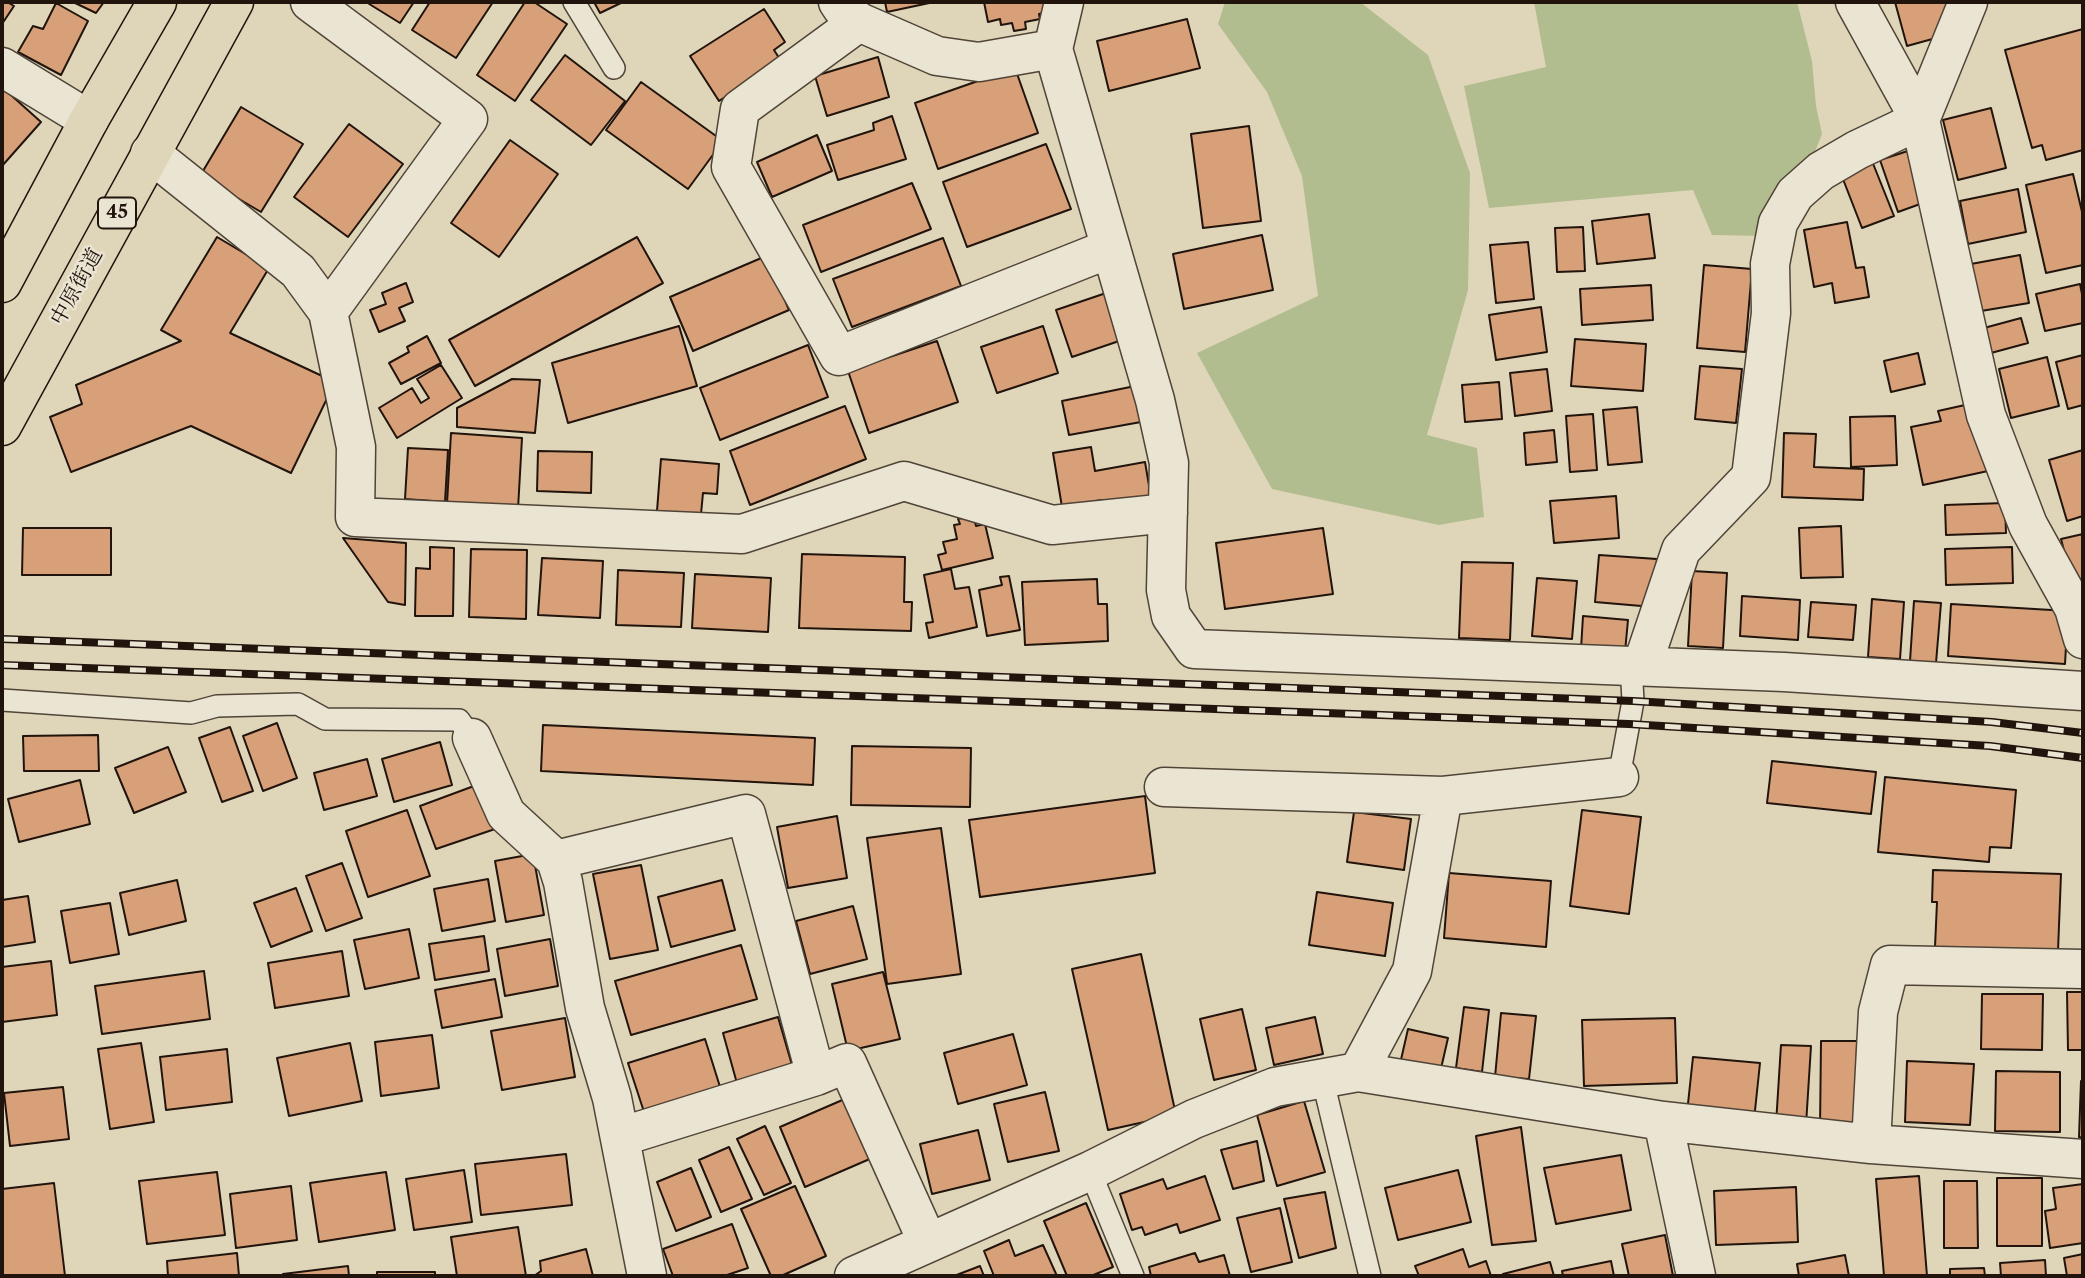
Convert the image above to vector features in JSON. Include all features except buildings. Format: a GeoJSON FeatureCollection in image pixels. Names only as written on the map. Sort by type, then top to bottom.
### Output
{"type":"FeatureCollection","features":[{"type":"Feature","properties":{"kind":"main road"},"geometry":{"type":"LineString","coordinates":[[6,265],[157,2]]}},
{"type":"Feature","properties":{"kind":"main road","name":"中原街道"},"geometry":{"type":"LineString","coordinates":[[2,426],[234,2]]}},
{"type":"Feature","properties":{"kind":"street"},"geometry":{"type":"LineString","coordinates":[[310,2],[468,118],[328,312]]}},
{"type":"Feature","properties":{"kind":"street"},"geometry":{"type":"LineString","coordinates":[[1064,2],[1053,49],[1155,400],[1168,463],[1166,590],[1171,616],[1194,649],[1784,672],[2083,691]]}},
{"type":"Feature","properties":{"kind":"street"},"geometry":{"type":"LineString","coordinates":[[1854,2],[1920,120],[1986,415],[2028,525],[2074,608],[2083,639]]}},
{"type":"Feature","properties":{"kind":"street"},"geometry":{"type":"LineString","coordinates":[[1642,666],[1681,550],[1751,477],[1771,313],[1770,264],[1778,223],[1795,194],[1821,170],[1920,120],[1968,2]]}},
{"type":"Feature","properties":{"kind":"street"},"geometry":{"type":"LineString","coordinates":[[1053,49],[979,62],[937,56],[848,12],[740,109],[731,167],[839,356],[1111,248]]}},
{"type":"Feature","properties":{"kind":"street"},"geometry":{"type":"LineString","coordinates":[[2,67],[89,120]]}},
{"type":"Feature","properties":{"kind":"street"},"geometry":{"type":"LineString","coordinates":[[150,153],[298,271],[328,312],[356,447],[355,517],[742,534],[904,481],[1052,525],[1168,513]]}},
{"type":"Feature","properties":{"kind":"street"},"geometry":{"type":"LineString","coordinates":[[472,738],[506,814],[556,860],[563,883],[585,1008],[612,1098],[648,1276]]}},
{"type":"Feature","properties":{"kind":"street"},"geometry":{"type":"LineString","coordinates":[[1164,787],[1443,796],[1619,777]]}},
{"type":"Feature","properties":{"kind":"street"},"geometry":{"type":"LineString","coordinates":[[1340,1075],[1412,971],[1443,796]]}},
{"type":"Feature","properties":{"kind":"street"},"geometry":{"type":"LineString","coordinates":[[556,860],[746,814],[816,1076]]}},
{"type":"Feature","properties":{"kind":"street"},"geometry":{"type":"LineString","coordinates":[[1871,1144],[1878,1012],[1890,965],[2083,969]]}},
{"type":"Feature","properties":{"kind":"street"},"geometry":{"type":"LineString","coordinates":[[620,1136],[816,1076],[847,1063],[928,1243]]}},
{"type":"Feature","properties":{"kind":"street"},"geometry":{"type":"LineString","coordinates":[[854,1276],[1090,1171],[1194,1119],[1275,1087],[1340,1075],[1663,1121],[1871,1144],[2083,1159]]}},
{"type":"Feature","properties":{"kind":"street"},"geometry":{"type":"LineString","coordinates":[[1663,1121],[1696,1276]]}},
{"type":"Feature","properties":{"kind":"lane"},"geometry":{"type":"LineString","coordinates":[[574,2],[614,68]]}},
{"type":"Feature","properties":{"kind":"lane"},"geometry":{"type":"LineString","coordinates":[[1619,777],[1633,701],[1632,683],[1642,666]]}},
{"type":"Feature","properties":{"kind":"lane"},"geometry":{"type":"LineString","coordinates":[[2,700],[191,713],[217,706],[298,704],[325,719],[459,720],[472,738]]}},
{"type":"Feature","properties":{"kind":"lane"},"geometry":{"type":"LineString","coordinates":[[1340,1075],[1370,1276]]}},
{"type":"Feature","properties":{"kind":"lane"},"geometry":{"type":"LineString","coordinates":[[1090,1171],[1133,1276]]}},
{"type":"Feature","properties":{"kind":"green space"},"geometry":{"type":"Polygon","coordinates":[[[1225,2],[1360,2],[1428,55],[1470,173],[1468,290],[1427,435],[1477,448],[1484,517],[1439,525],[1272,489],[1197,353],[1318,296],[1302,176],[1267,92],[1218,24],[1225,2]]]}},
{"type":"Feature","properties":{"kind":"green space"},"geometry":{"type":"Polygon","coordinates":[[[1534,2],[1797,2],[1812,61],[1816,106],[1822,134],[1814,154],[1765,236],[1712,235],[1693,190],[1489,208],[1464,86],[1546,67],[1534,2]]]}},
{"type":"Feature","properties":{"kind":"railway"},"geometry":{"type":"LineString","coordinates":[[2,639],[1633,701],[1992,722],[2083,733]]}},
{"type":"Feature","properties":{"kind":"railway"},"geometry":{"type":"LineString","coordinates":[[2,665],[1629,724],[1990,746],[2083,758]]}}]}
